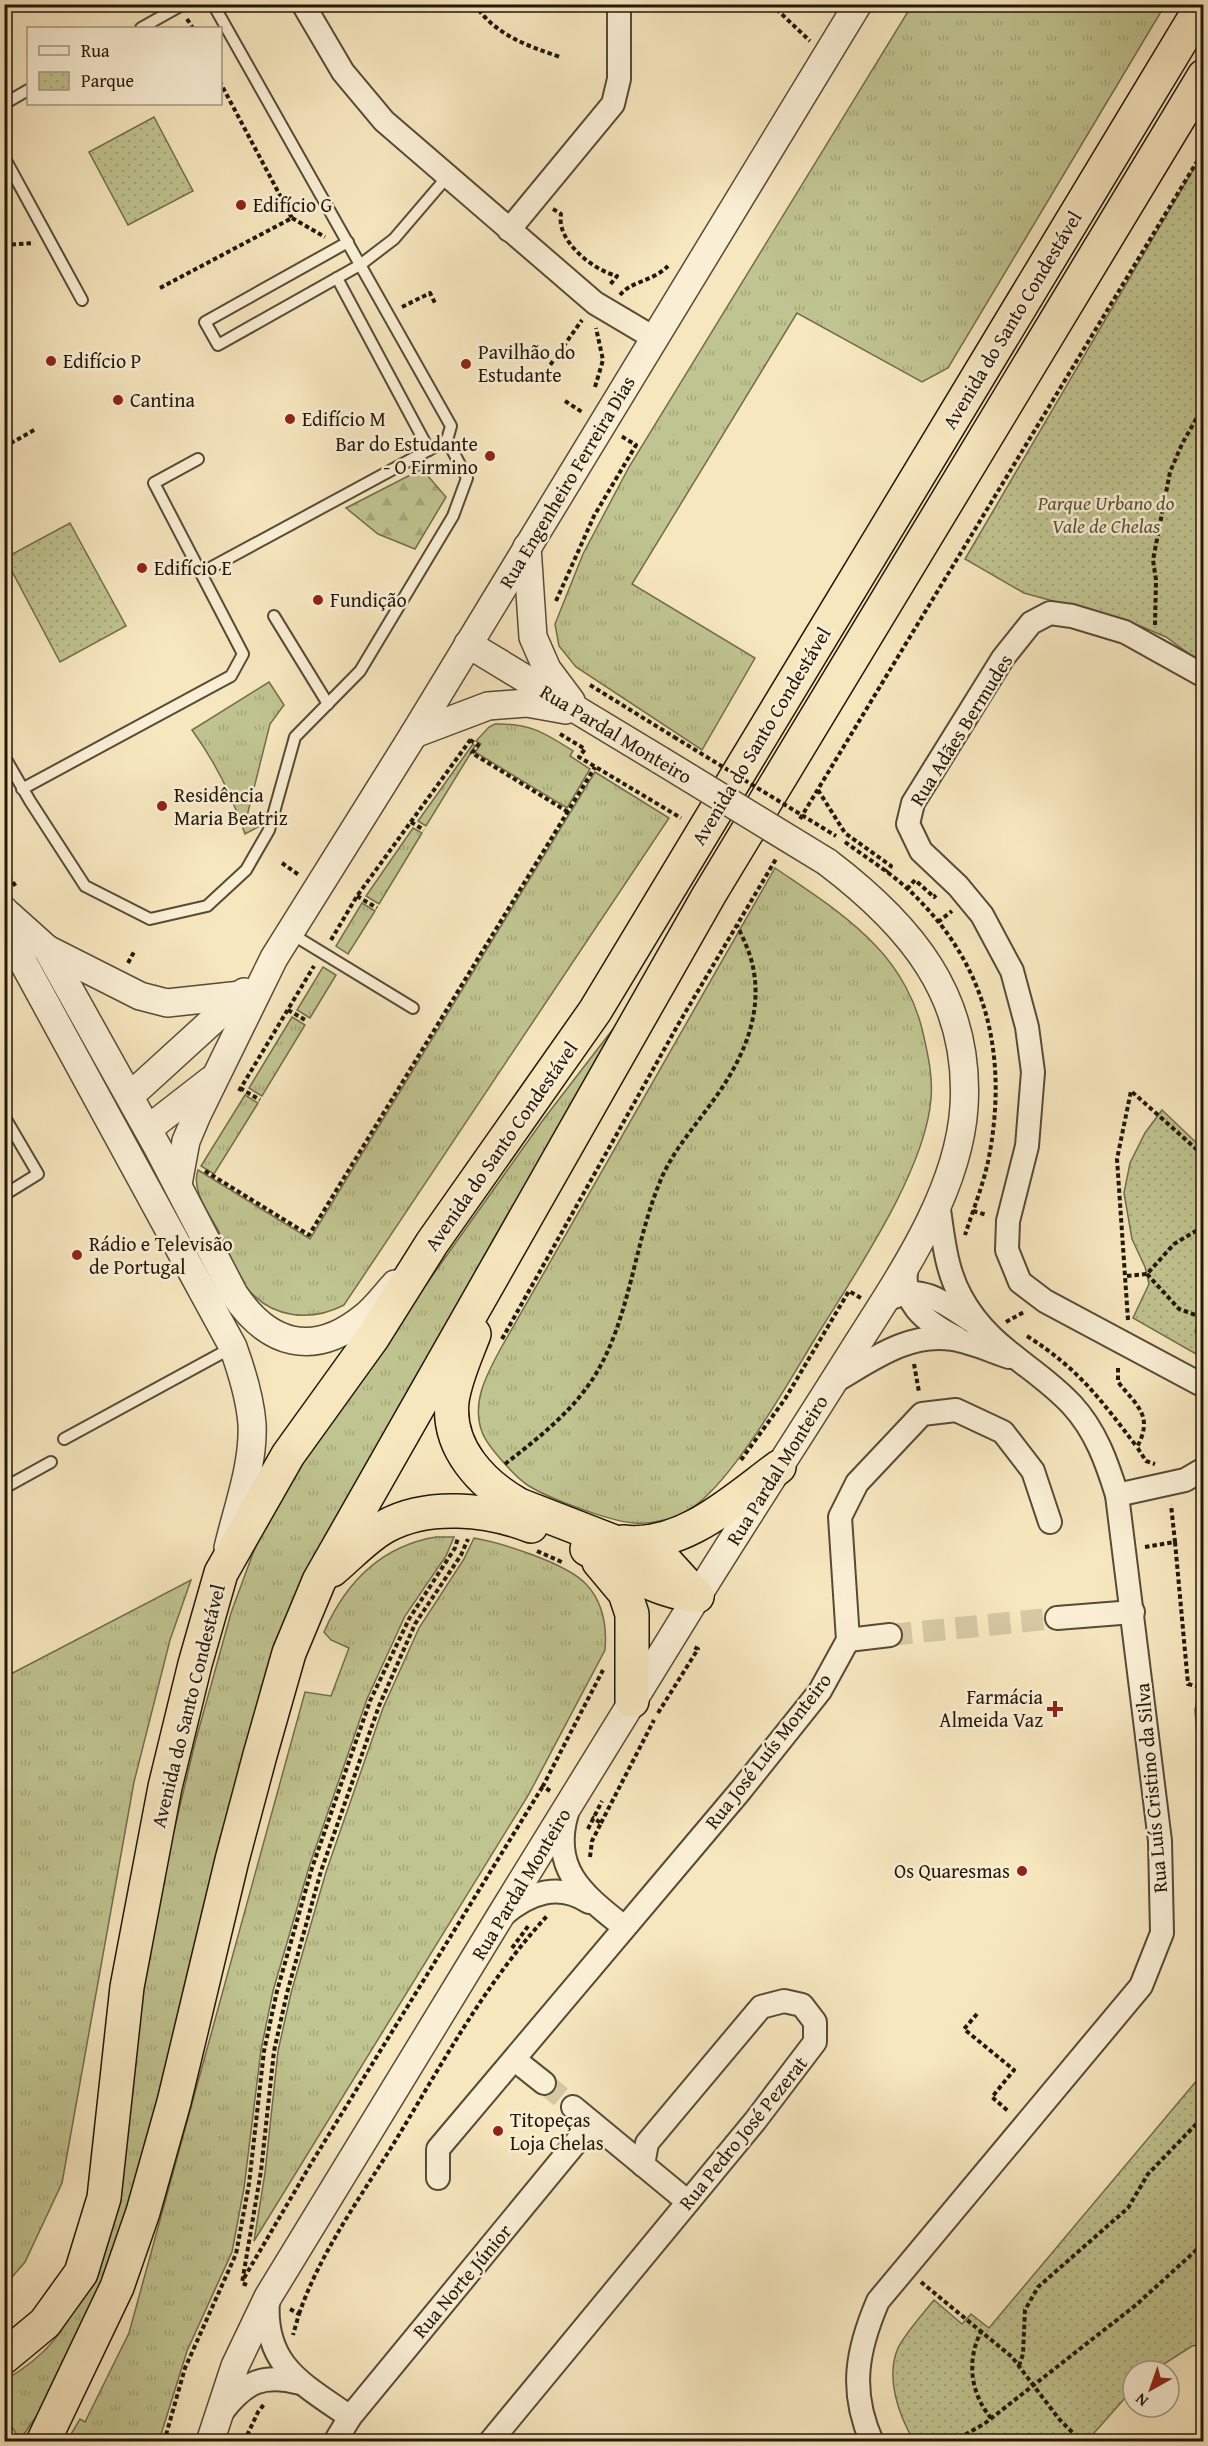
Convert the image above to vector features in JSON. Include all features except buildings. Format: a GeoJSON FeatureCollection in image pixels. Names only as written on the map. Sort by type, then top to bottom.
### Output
{"type":"FeatureCollection","features":[{"type":"Feature","properties":{"kind":"highway","name":"Avenida do Santo Condestável"},"geometry":{"type":"LineString","coordinates":[[4,2357],[45,2323],[81,2273],[104,2199],[129,1975],[165,1787],[197,1654],[221,1573],[288,1455],[373,1337],[432,1243],[595,1011],[1203,4]]}},
{"type":"Feature","properties":{"kind":"highway","name":"Avenida do Santo Condestável"},"geometry":{"type":"LineString","coordinates":[[43,2442],[117,2287],[143,2212],[174,2102],[232,1860],[260,1755],[289,1653],[319,1581],[709,895],[1203,76]]}},
{"type":"Feature","properties":{"kind":"highway"},"geometry":{"type":"LineString","coordinates":[[505,1251],[452,1401],[453,1422],[459,1445],[469,1463],[501,1495],[588,1551],[625,1593],[632,1614],[632,1701]]}},
{"type":"Feature","properties":{"kind":"highway"},"geometry":{"type":"LineString","coordinates":[[588,1551],[639,1544],[677,1534],[706,1520],[779,1467]]}},
{"type":"Feature","properties":{"kind":"highway"},"geometry":{"type":"LineString","coordinates":[[319,1581],[386,1526],[440,1512],[468,1513],[514,1519],[588,1551],[666,1562],[697,1596]]}},
{"type":"Feature","properties":{"kind":"street"},"geometry":{"type":"LineString","coordinates":[[303,4],[343,72],[384,121],[509,230],[608,310],[654,338]]}},
{"type":"Feature","properties":{"kind":"street"},"geometry":{"type":"LineString","coordinates":[[509,230],[613,104],[620,80],[619,4]]}},
{"type":"Feature","properties":{"kind":"street","name":"Rua Engenheiro Ferreira Dias"},"geometry":{"type":"LineString","coordinates":[[131,1129],[214,1077],[289,932],[414,734],[527,548],[587,416],[654,338],[858,4]]}},
{"type":"Feature","properties":{"kind":"street"},"geometry":{"type":"LineString","coordinates":[[527,548],[533,637],[548,669],[579,712]]}},
{"type":"Feature","properties":{"kind":"street","name":"Rua Adães Bermudes"},"geometry":{"type":"LineString","coordinates":[[1203,676],[1125,633],[1072,616],[1050,613],[1031,623],[1003,658],[913,803],[908,824],[921,850],[958,886],[982,915],[1012,971],[1027,1027],[1033,1072],[1027,1146],[1008,1221],[1007,1250],[1020,1282],[1056,1306],[1203,1386]]}},
{"type":"Feature","properties":{"kind":"street","name":"Rua Pardal Monteiro"},"geometry":{"type":"LineString","coordinates":[[213,2430],[235,2366],[268,2297],[632,1701],[909,1259],[938,1203],[953,1160],[964,1111],[964,1066],[954,1021],[941,986],[921,953],[897,922],[870,894],[827,862],[468,644]]}},
{"type":"Feature","properties":{"kind":"street"},"geometry":{"type":"LineString","coordinates":[[414,734],[488,706],[527,703],[579,712]]}},
{"type":"Feature","properties":{"kind":"street"},"geometry":{"type":"LineString","coordinates":[[11,906],[23,962],[131,1129],[178,1184],[234,1294],[248,1315],[276,1336],[297,1342],[319,1340],[342,1333],[365,1317],[432,1243]]}},
{"type":"Feature","properties":{"kind":"street"},"geometry":{"type":"LineString","coordinates":[[11,906],[47,949],[130,1096],[131,1129],[233,1347],[247,1389],[252,1426],[248,1467],[221,1573]]}},
{"type":"Feature","properties":{"kind":"street"},"geometry":{"type":"LineString","coordinates":[[47,949],[140,996],[167,1003],[242,995]]}},
{"type":"Feature","properties":{"kind":"street","name":"Rua Engenheiro Ferreira Dias"},"geometry":{"type":"LineString","coordinates":[[130,1096],[242,995],[274,958]]}},
{"type":"Feature","properties":{"kind":"street"},"geometry":{"type":"LineString","coordinates":[[178,1184],[186,1141],[214,1077]]}},
{"type":"Feature","properties":{"kind":"street"},"geometry":{"type":"LineString","coordinates":[[938,1203],[945,1251],[954,1283],[983,1330]]}},
{"type":"Feature","properties":{"kind":"street"},"geometry":{"type":"LineString","coordinates":[[906,1293],[905,1273],[909,1259]]}},
{"type":"Feature","properties":{"kind":"street"},"geometry":{"type":"LineString","coordinates":[[878,1310],[886,1302],[906,1293],[932,1296],[983,1330]]}},
{"type":"Feature","properties":{"kind":"street"},"geometry":{"type":"LineString","coordinates":[[832,1383],[893,1348],[915,1340],[983,1330]]}},
{"type":"Feature","properties":{"kind":"street","name":"Rua Luís Cristino da Silva"},"geometry":{"type":"LineString","coordinates":[[872,2442],[859,2401],[858,2372],[862,2338],[878,2301],[1142,1986],[1162,1933],[1160,1841],[1118,1495],[1100,1446],[1087,1424],[1054,1388],[1014,1359],[983,1330]]}},
{"type":"Feature","properties":{"kind":"street"},"geometry":{"type":"LineString","coordinates":[[890,1635],[848,1640],[840,1517],[857,1483],[922,1413],[956,1410],[1003,1432],[1033,1471],[1050,1522]]}},
{"type":"Feature","properties":{"kind":"street"},"geometry":{"type":"LineString","coordinates":[[1118,1495],[1185,1480],[1203,1468]]}},
{"type":"Feature","properties":{"kind":"street"},"geometry":{"type":"LineString","coordinates":[[1057,1618],[1133,1612]]}},
{"type":"Feature","properties":{"kind":"street","name":"Rua José Luís Monteiro"},"geometry":{"type":"LineString","coordinates":[[438,2178],[438,2149],[516,2060],[624,1927],[741,1790],[820,1691],[848,1640]]}},
{"type":"Feature","properties":{"kind":"street"},"geometry":{"type":"LineString","coordinates":[[570,1803],[562,1832],[562,1854],[572,1879],[585,1895],[624,1927]]}},
{"type":"Feature","properties":{"kind":"street"},"geometry":{"type":"LineString","coordinates":[[501,1916],[519,1901],[538,1892],[558,1890],[583,1898],[601,1909]]}},
{"type":"Feature","properties":{"kind":"street","name":"Rua Pedro José Pezerat"},"geometry":{"type":"LineString","coordinates":[[490,2442],[755,2121],[815,2042],[815,2022],[802,2005],[784,2001],[761,2007],[647,2143],[642,2165]]}},
{"type":"Feature","properties":{"kind":"street"},"geometry":{"type":"LineString","coordinates":[[516,2060],[544,2083]]}},
{"type":"Feature","properties":{"kind":"street"},"geometry":{"type":"LineString","coordinates":[[573,2107],[688,2202]]}},
{"type":"Feature","properties":{"kind":"street","name":"Rua Norte Júnior"},"geometry":{"type":"LineString","coordinates":[[335,2442],[350,2417],[592,2123]]}},
{"type":"Feature","properties":{"kind":"street"},"geometry":{"type":"LineString","coordinates":[[268,2297],[266,2318],[270,2339],[279,2361],[300,2383],[350,2417]]}},
{"type":"Feature","properties":{"kind":"street"},"geometry":{"type":"LineString","coordinates":[[213,2430],[244,2388],[267,2378],[300,2383]]}},
{"type":"Feature","properties":{"kind":"lane"},"geometry":{"type":"LineString","coordinates":[[143,27],[184,4]]}},
{"type":"Feature","properties":{"kind":"lane"},"geometry":{"type":"LineString","coordinates":[[4,756],[22,789],[85,886],[150,919],[207,906],[246,870],[269,830],[295,737],[360,671],[453,516],[467,478],[447,440],[451,426],[213,4]]}},
{"type":"Feature","properties":{"kind":"lane"},"geometry":{"type":"LineString","coordinates":[[4,104],[27,91]]}},
{"type":"Feature","properties":{"kind":"lane"},"geometry":{"type":"LineString","coordinates":[[4,158],[82,300]]}},
{"type":"Feature","properties":{"kind":"lane"},"geometry":{"type":"LineString","coordinates":[[348,242],[205,322],[218,345],[360,265],[394,239],[447,177]]}},
{"type":"Feature","properties":{"kind":"lane"},"geometry":{"type":"LineString","coordinates":[[337,278],[429,450]]}},
{"type":"Feature","properties":{"kind":"lane"},"geometry":{"type":"LineString","coordinates":[[201,573],[447,440]]}},
{"type":"Feature","properties":{"kind":"lane"},"geometry":{"type":"LineString","coordinates":[[22,789],[231,676],[243,654],[154,483],[198,459]]}},
{"type":"Feature","properties":{"kind":"lane"},"geometry":{"type":"LineString","coordinates":[[274,616],[328,704]]}},
{"type":"Feature","properties":{"kind":"lane"},"geometry":{"type":"LineString","coordinates":[[289,932],[412,1008]]}},
{"type":"Feature","properties":{"kind":"lane"},"geometry":{"type":"LineString","coordinates":[[4,1116],[38,1174],[4,1195]]}},
{"type":"Feature","properties":{"kind":"lane"},"geometry":{"type":"LineString","coordinates":[[64,1439],[233,1347]]}},
{"type":"Feature","properties":{"kind":"lane"},"geometry":{"type":"LineString","coordinates":[[4,1488],[51,1462]]}},
{"type":"Feature","properties":{"kind":"path"},"geometry":{"type":"LineString","coordinates":[[474,4],[496,29],[515,41],[560,57]]}},
{"type":"Feature","properties":{"kind":"path"},"geometry":{"type":"LineString","coordinates":[[771,4],[827,56]]}},
{"type":"Feature","properties":{"kind":"path"},"geometry":{"type":"LineString","coordinates":[[222,86],[292,218],[325,237],[348,242]]}},
{"type":"Feature","properties":{"kind":"path"},"geometry":{"type":"LineString","coordinates":[[800,820],[1203,150]]}},
{"type":"Feature","properties":{"kind":"path"},"geometry":{"type":"LineString","coordinates":[[160,288],[292,218]]}},
{"type":"Feature","properties":{"kind":"path"},"geometry":{"type":"LineString","coordinates":[[4,245],[51,242]]}},
{"type":"Feature","properties":{"kind":"path"},"geometry":{"type":"LineString","coordinates":[[593,389],[603,360],[595,329],[627,286],[657,277],[672,263]]}},
{"type":"Feature","properties":{"kind":"path"},"geometry":{"type":"LineString","coordinates":[[388,314],[430,293],[435,303]]}},
{"type":"Feature","properties":{"kind":"path"},"geometry":{"type":"LineString","coordinates":[[552,609],[594,516],[636,445],[565,401]]}},
{"type":"Feature","properties":{"kind":"path"},"geometry":{"type":"LineString","coordinates":[[1153,648],[1156,606],[1153,560],[1170,472],[1203,405]]}},
{"type":"Feature","properties":{"kind":"path"},"geometry":{"type":"LineString","coordinates":[[4,447],[36,429]]}},
{"type":"Feature","properties":{"kind":"path"},"geometry":{"type":"LineString","coordinates":[[554,731],[585,749],[579,758],[703,832]]}},
{"type":"Feature","properties":{"kind":"path"},"geometry":{"type":"LineString","coordinates":[[674,737],[841,840],[886,872],[920,900],[968,965],[988,1014],[993,1041],[997,1105],[989,1159],[962,1245]]}},
{"type":"Feature","properties":{"kind":"path"},"geometry":{"type":"LineString","coordinates":[[234,1098],[357,896],[472,738],[478,744],[472,753],[568,812]]}},
{"type":"Feature","properties":{"kind":"path"},"geometry":{"type":"LineString","coordinates":[[213,1176],[309,1235],[595,767]]}},
{"type":"Feature","properties":{"kind":"path"},"geometry":{"type":"LineString","coordinates":[[818,790],[845,833],[891,866],[886,872]]}},
{"type":"Feature","properties":{"kind":"path"},"geometry":{"type":"LineString","coordinates":[[788,819],[794,809]]}},
{"type":"Feature","properties":{"kind":"path"},"geometry":{"type":"LineString","coordinates":[[411,822],[424,830]]}},
{"type":"Feature","properties":{"kind":"path"},"geometry":{"type":"LineString","coordinates":[[501,1341],[548,1253],[782,850]]}},
{"type":"Feature","properties":{"kind":"path"},"geometry":{"type":"LineString","coordinates":[[4,870],[11,906]]}},
{"type":"Feature","properties":{"kind":"path"},"geometry":{"type":"LineString","coordinates":[[357,896],[377,908]]}},
{"type":"Feature","properties":{"kind":"path"},"geometry":{"type":"LineString","coordinates":[[504,1466],[571,1407],[595,1375],[604,1359],[619,1317],[648,1210],[663,1174],[684,1138],[715,1098],[744,1052],[752,1025],[755,980],[750,957],[737,925]]}},
{"type":"Feature","properties":{"kind":"path"},"geometry":{"type":"LineString","coordinates":[[288,1010],[307,1022]]}},
{"type":"Feature","properties":{"kind":"path"},"geometry":{"type":"LineString","coordinates":[[240,1088],[260,1100]]}},
{"type":"Feature","properties":{"kind":"path"},"geometry":{"type":"LineString","coordinates":[[1133,1323],[1126,1319],[1127,1276],[1117,1159],[1131,1090],[1203,1156]]}},
{"type":"Feature","properties":{"kind":"path"},"geometry":{"type":"LineString","coordinates":[[1127,1276],[1147,1274],[1174,1244],[1203,1226]]}},
{"type":"Feature","properties":{"kind":"path"},"geometry":{"type":"LineString","coordinates":[[1147,1274],[1179,1309],[1203,1318]]}},
{"type":"Feature","properties":{"kind":"path"},"geometry":{"type":"LineString","coordinates":[[735,1469],[785,1400],[849,1291],[878,1310]]}},
{"type":"Feature","properties":{"kind":"path"},"geometry":{"type":"LineString","coordinates":[[983,1330],[1013,1327]]}},
{"type":"Feature","properties":{"kind":"path"},"geometry":{"type":"LineString","coordinates":[[1020,1332],[1076,1371],[1098,1394],[1137,1447]]}},
{"type":"Feature","properties":{"kind":"path"},"geometry":{"type":"LineString","coordinates":[[913,1357],[919,1391]]}},
{"type":"Feature","properties":{"kind":"path"},"geometry":{"type":"LineString","coordinates":[[497,1458],[511,1472]]}},
{"type":"Feature","properties":{"kind":"path"},"geometry":{"type":"LineString","coordinates":[[242,2283],[261,2171],[274,2051],[287,1993],[321,1871],[379,1706],[415,1624],[461,1555],[473,1531],[468,1513]]}},
{"type":"Feature","properties":{"kind":"path"},"geometry":{"type":"LineString","coordinates":[[164,2442],[189,2357],[236,2254],[249,2184],[264,2051],[277,1991],[312,1868],[370,1701],[409,1619],[455,1548],[468,1513]]}},
{"type":"Feature","properties":{"kind":"path"},"geometry":{"type":"LineString","coordinates":[[1174,1542],[1188,1684],[1203,1688]]}},
{"type":"Feature","properties":{"kind":"path"},"geometry":{"type":"LineString","coordinates":[[533,1550],[588,1551]]}},
{"type":"Feature","properties":{"kind":"path"},"geometry":{"type":"LineString","coordinates":[[242,2283],[275,2223],[543,1786],[606,1665]]}},
{"type":"Feature","properties":{"kind":"path"},"geometry":{"type":"LineString","coordinates":[[543,1786],[601,1823],[592,1841],[591,1864]]}},
{"type":"Feature","properties":{"kind":"path"},"geometry":{"type":"LineString","coordinates":[[293,2344],[299,2314],[307,2291],[329,2249],[487,1992],[539,1924],[557,1910]]}},
{"type":"Feature","properties":{"kind":"path"},"geometry":{"type":"LineString","coordinates":[[977,2014],[964,2029],[1014,2070],[992,2097],[1025,2124]]}},
{"type":"Feature","properties":{"kind":"path"},"geometry":{"type":"LineString","coordinates":[[1019,2366],[1023,2354],[1025,2310],[1038,2287],[1128,2208],[1148,2174],[1203,2116]]}},
{"type":"Feature","properties":{"kind":"path"},"geometry":{"type":"LineString","coordinates":[[952,2442],[991,2418],[1136,2305],[1203,2243]]}},
{"type":"Feature","properties":{"kind":"path"},"geometry":{"type":"LineString","coordinates":[[904,2268],[982,2330],[1019,2366],[1059,2419],[1082,2442]]}},
{"type":"Feature","properties":{"kind":"path"},"geometry":{"type":"LineString","coordinates":[[242,2283],[299,2314]]}},
{"type":"Feature","properties":{"kind":"path"},"geometry":{"type":"LineString","coordinates":[[982,2330],[972,2362],[976,2398],[991,2418]]}},
{"type":"Feature","properties":{"kind":"path"},"geometry":{"type":"LineString","coordinates":[[244,2442],[258,2412],[267,2401]]}},
{"type":"Feature","properties":{"kind":"green space"},"geometry":{"type":"Polygon","coordinates":[[[912,5],[1165,5],[948,368],[922,382],[797,313],[632,584],[755,658],[702,750],[576,667],[559,646],[555,624],[583,554],[629,467],[912,5]]]}},
{"type":"Feature","properties":{"kind":"green space"},"geometry":{"type":"Polygon","coordinates":[[[154,117],[193,191],[128,225],[89,152],[154,117]]]}},
{"type":"Feature","properties":{"kind":"green space","name":"Parque Urbano do Vale de Chelas"},"geometry":{"type":"Polygon","coordinates":[[[1203,153],[1203,664],[1166,637],[1133,623],[1024,593],[965,559],[1203,153]]]}},
{"type":"Feature","properties":{"kind":"green space"},"geometry":{"type":"Polygon","coordinates":[[[422,469],[446,497],[415,549],[378,534],[346,508],[422,469]]]}},
{"type":"Feature","properties":{"kind":"green space"},"geometry":{"type":"Polygon","coordinates":[[[70,523],[126,626],[60,662],[5,558],[70,523]]]}},
{"type":"Feature","properties":{"kind":"green space"},"geometry":{"type":"Polygon","coordinates":[[[269,682],[284,705],[270,724],[247,816],[258,827],[245,834],[223,780],[192,730],[269,682]]]}},
{"type":"Feature","properties":{"kind":"green space"},"geometry":{"type":"Polygon","coordinates":[[[495,724],[518,725],[537,730],[573,751],[570,756],[590,769],[567,808],[475,752],[481,744],[476,741],[495,724]]]}},
{"type":"Feature","properties":{"kind":"green space"},"geometry":{"type":"Polygon","coordinates":[[[473,744],[475,746],[426,826],[418,821],[473,744]]]}},
{"type":"Feature","properties":{"kind":"green space"},"geometry":{"type":"Polygon","coordinates":[[[595,772],[669,818],[344,1305],[318,1314],[305,1315],[280,1311],[268,1306],[247,1288],[239,1275],[199,1193],[196,1178],[198,1170],[310,1239],[595,772]]]}},
{"type":"Feature","properties":{"kind":"green space"},"geometry":{"type":"Polygon","coordinates":[[[413,828],[422,833],[379,904],[366,896],[413,828]]]}},
{"type":"Feature","properties":{"kind":"green space"},"geometry":{"type":"Polygon","coordinates":[[[775,868],[853,924],[884,955],[906,986],[920,1021],[930,1066],[931,1099],[926,1128],[916,1159],[901,1192],[866,1256],[773,1408],[721,1481],[703,1499],[674,1517],[641,1523],[610,1518],[551,1497],[523,1482],[485,1438],[479,1421],[479,1399],[501,1348],[775,868]]]}},
{"type":"Feature","properties":{"kind":"green space"},"geometry":{"type":"Polygon","coordinates":[[[362,903],[375,911],[348,954],[336,946],[362,903]]]}},
{"type":"Feature","properties":{"kind":"green space"},"geometry":{"type":"Polygon","coordinates":[[[323,967],[336,975],[310,1018],[297,1010],[323,967]]]}},
{"type":"Feature","properties":{"kind":"green space"},"geometry":{"type":"Polygon","coordinates":[[[292,1017],[305,1025],[262,1096],[249,1088],[292,1017]]]}},
{"type":"Feature","properties":{"kind":"green space"},"geometry":{"type":"Polygon","coordinates":[[[613,1029],[364,1475],[187,2002],[108,2281],[51,2395],[20,2440],[5,2416],[5,2380],[20,2371],[52,2342],[85,2291],[146,1948],[195,1743],[231,1613],[253,1553],[278,1498],[361,1376],[543,1120],[613,1029]]]}},
{"type":"Feature","properties":{"kind":"green space"},"geometry":{"type":"Polygon","coordinates":[[[245,1095],[258,1103],[214,1174],[201,1166],[245,1095]]]}},
{"type":"Feature","properties":{"kind":"green space"},"geometry":{"type":"Polygon","coordinates":[[[1162,1110],[1203,1149],[1204,1295],[1195,1332],[1203,1335],[1203,1358],[1133,1318],[1149,1284],[1145,1267],[1132,1239],[1124,1193],[1130,1163],[1145,1133],[1162,1110]]]}},
{"type":"Feature","properties":{"kind":"green space"},"geometry":{"type":"Polygon","coordinates":[[[436,1537],[454,1537],[446,1556],[405,1616],[367,1699],[309,1867],[273,1991],[261,2050],[244,2188],[232,2252],[187,2351],[159,2441],[67,2441],[80,2419],[85,2422],[129,2333],[305,1692],[331,1696],[349,1648],[331,1640],[324,1632],[343,1597],[368,1569],[399,1549],[436,1537]]]}},
{"type":"Feature","properties":{"kind":"green space"},"geometry":{"type":"Polygon","coordinates":[[[474,1538],[516,1549],[577,1576],[592,1591],[600,1606],[605,1632],[605,1650],[529,1794],[254,2241],[265,2173],[278,2051],[291,1993],[326,1872],[383,1708],[419,1628],[464,1559],[474,1538]]]}},
{"type":"Feature","properties":{"kind":"green space"},"geometry":{"type":"Polygon","coordinates":[[[191,1580],[170,1640],[134,1782],[62,2183],[25,2262],[5,2285],[5,1677],[191,1580]]]}},
{"type":"Feature","properties":{"kind":"green space"},"geometry":{"type":"Polygon","coordinates":[[[1204,1672],[1203,1802],[1195,1710],[1204,1672]]]}},
{"type":"Feature","properties":{"kind":"green space"},"geometry":{"type":"Polygon","coordinates":[[[1203,2073],[1203,2344],[1192,2346],[1172,2359],[1121,2359],[1121,2403],[1087,2441],[914,2441],[903,2420],[893,2384],[894,2360],[906,2335],[934,2300],[962,2324],[971,2314],[989,2328],[1203,2073]]]}},
{"type":"Feature","properties":{"kind":"tunnel"},"geometry":{"type":"LineString","coordinates":[[890,1635],[1057,1618]]}},
{"type":"Feature","properties":{"kind":"tunnel"},"geometry":{"type":"LineString","coordinates":[[544,2083],[573,2107]]}},
{"type":"Feature","properties":{"kind":"place","name":"Edifício G"},"geometry":{"type":"Point","coordinates":[241,205]}},
{"type":"Feature","properties":{"kind":"place","name":"Edifício P"},"geometry":{"type":"Point","coordinates":[51,361]}},
{"type":"Feature","properties":{"kind":"place","name":"Pavilhão do Estudante"},"geometry":{"type":"Point","coordinates":[466,364]}},
{"type":"Feature","properties":{"kind":"place","name":"Cantina"},"geometry":{"type":"Point","coordinates":[118,400]}},
{"type":"Feature","properties":{"kind":"place","name":"Edifício M"},"geometry":{"type":"Point","coordinates":[290,419]}},
{"type":"Feature","properties":{"kind":"place","name":"Bar do Estudante - O Firmino"},"geometry":{"type":"Point","coordinates":[490,456]}},
{"type":"Feature","properties":{"kind":"place","name":"Edifício E"},"geometry":{"type":"Point","coordinates":[142,568]}},
{"type":"Feature","properties":{"kind":"place","name":"Fundição"},"geometry":{"type":"Point","coordinates":[318,600]}},
{"type":"Feature","properties":{"kind":"place","name":"Residência Maria Beatriz"},"geometry":{"type":"Point","coordinates":[162,806]}},
{"type":"Feature","properties":{"kind":"place","name":"Rádio e Televisão de Portugal"},"geometry":{"type":"Point","coordinates":[77,1255]}},
{"type":"Feature","properties":{"kind":"place","name":"Farmácia Almeida Vaz"},"geometry":{"type":"Point","coordinates":[1055,1709]}},
{"type":"Feature","properties":{"kind":"place","name":"Os Quaresmas"},"geometry":{"type":"Point","coordinates":[1022,1871]}},
{"type":"Feature","properties":{"kind":"place","name":"Titopeças Loja Chelas"},"geometry":{"type":"Point","coordinates":[498,2131]}}]}
